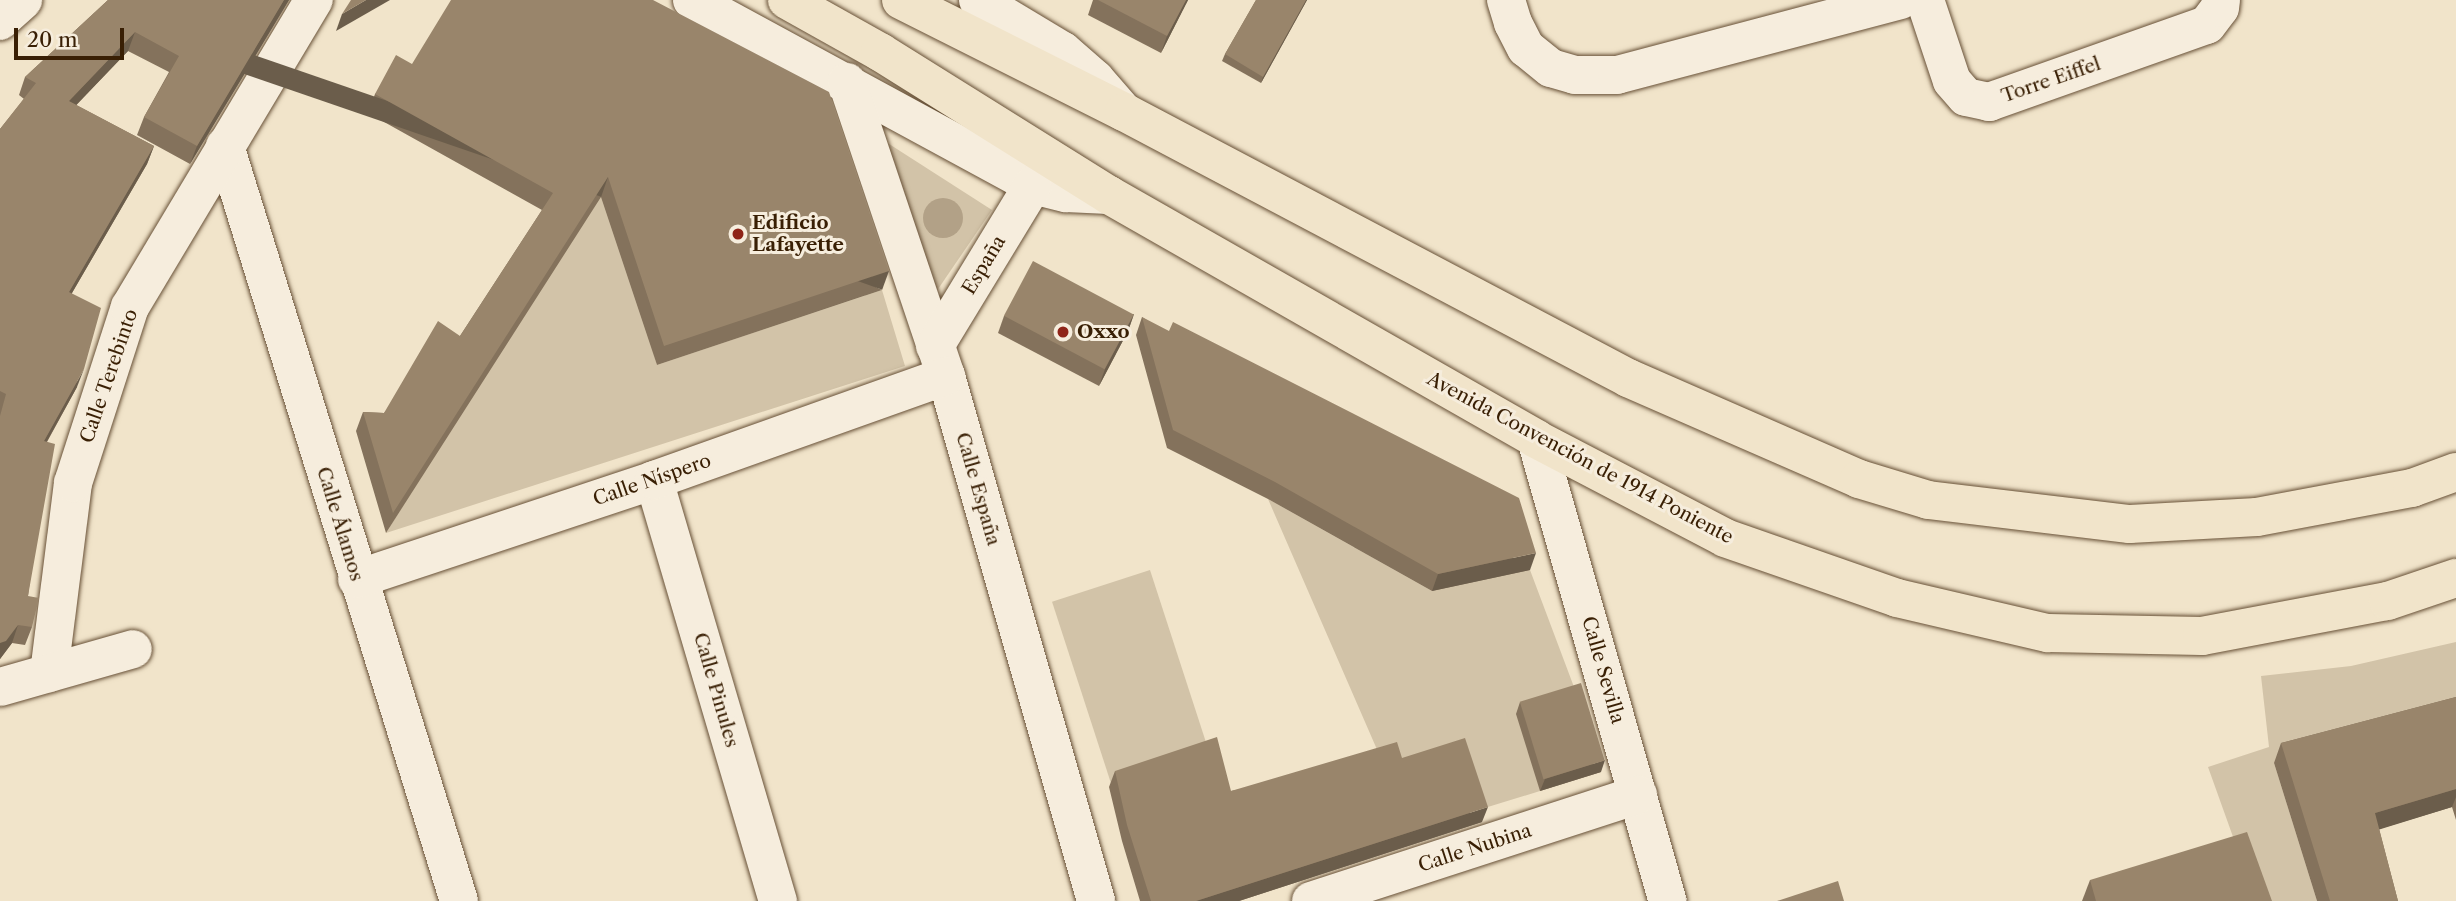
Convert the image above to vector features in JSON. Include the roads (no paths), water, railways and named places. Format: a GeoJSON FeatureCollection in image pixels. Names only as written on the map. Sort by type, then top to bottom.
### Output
{"type":"FeatureCollection","features":[{"type":"Feature","properties":{"kind":"main road","name":"Avenida Convención de 1914 Poniente"},"geometry":{"type":"LineString","coordinates":[[787,0],[880,52],[1109,195],[1536,439],[1724,538],[1897,598],[2048,633],[2202,636],[2388,601],[2456,578]]}},
{"type":"Feature","properties":{"kind":"main road"},"geometry":{"type":"LineString","coordinates":[[904,1],[1124,112],[1628,378],[1859,479],[1928,500],[2130,524],[2257,517],[2412,488],[2456,472]]}},
{"type":"Feature","properties":{"kind":"street"},"geometry":{"type":"LineString","coordinates":[[0,21],[23,0]]}},
{"type":"Feature","properties":{"kind":"street","name":"Calle Terebinto"},"geometry":{"type":"LineString","coordinates":[[49,673],[73,483],[130,307],[314,0]]}},
{"type":"Feature","properties":{"kind":"street","name":"Avenida Convención de 1914 Poniente"},"geometry":{"type":"LineString","coordinates":[[692,0],[1033,185],[1066,192],[1109,195]]}},
{"type":"Feature","properties":{"kind":"street"},"geometry":{"type":"LineString","coordinates":[[978,0],[1063,51],[1095,79],[1124,112]]}},
{"type":"Feature","properties":{"kind":"street"},"geometry":{"type":"LineString","coordinates":[[1506,0],[1525,48],[1551,68],[1575,75],[1617,75],[1900,0]]}},
{"type":"Feature","properties":{"kind":"street","name":"Torre Eiffel"},"geometry":{"type":"LineString","coordinates":[[1925,0],[1952,81],[1966,97],[1989,102],[2207,25],[2220,8],[2221,0]]}},
{"type":"Feature","properties":{"kind":"street","name":"Calle España"},"geometry":{"type":"LineString","coordinates":[[847,82],[941,361],[1096,901]]}},
{"type":"Feature","properties":{"kind":"street","name":"Calle Álamos"},"geometry":{"type":"LineString","coordinates":[[225,146],[357,579],[459,901]]}},
{"type":"Feature","properties":{"kind":"street","name":"España"},"geometry":{"type":"LineString","coordinates":[[941,361],[1033,185]]}},
{"type":"Feature","properties":{"kind":"street","name":"Calle Níspero"},"geometry":{"type":"LineString","coordinates":[[357,579],[654,480],[941,361]]}},
{"type":"Feature","properties":{"kind":"street","name":"Calle Sevilla"},"geometry":{"type":"LineString","coordinates":[[1536,439],[1668,901]]}},
{"type":"Feature","properties":{"kind":"street","name":"Calle Pinules"},"geometry":{"type":"LineString","coordinates":[[654,480],[778,901]]}},
{"type":"Feature","properties":{"kind":"street"},"geometry":{"type":"LineString","coordinates":[[0,687],[133,649]]}},
{"type":"Feature","properties":{"kind":"street","name":"Calle Nubina"},"geometry":{"type":"LineString","coordinates":[[1311,901],[1391,889],[1638,795]]}},
{"type":"Feature","properties":{"kind":"place","name":"Edificio Lafayette"},"geometry":{"type":"Point","coordinates":[738,234]}},
{"type":"Feature","properties":{"kind":"place","name":"Oxxo"},"geometry":{"type":"Point","coordinates":[1063,332]}}]}
